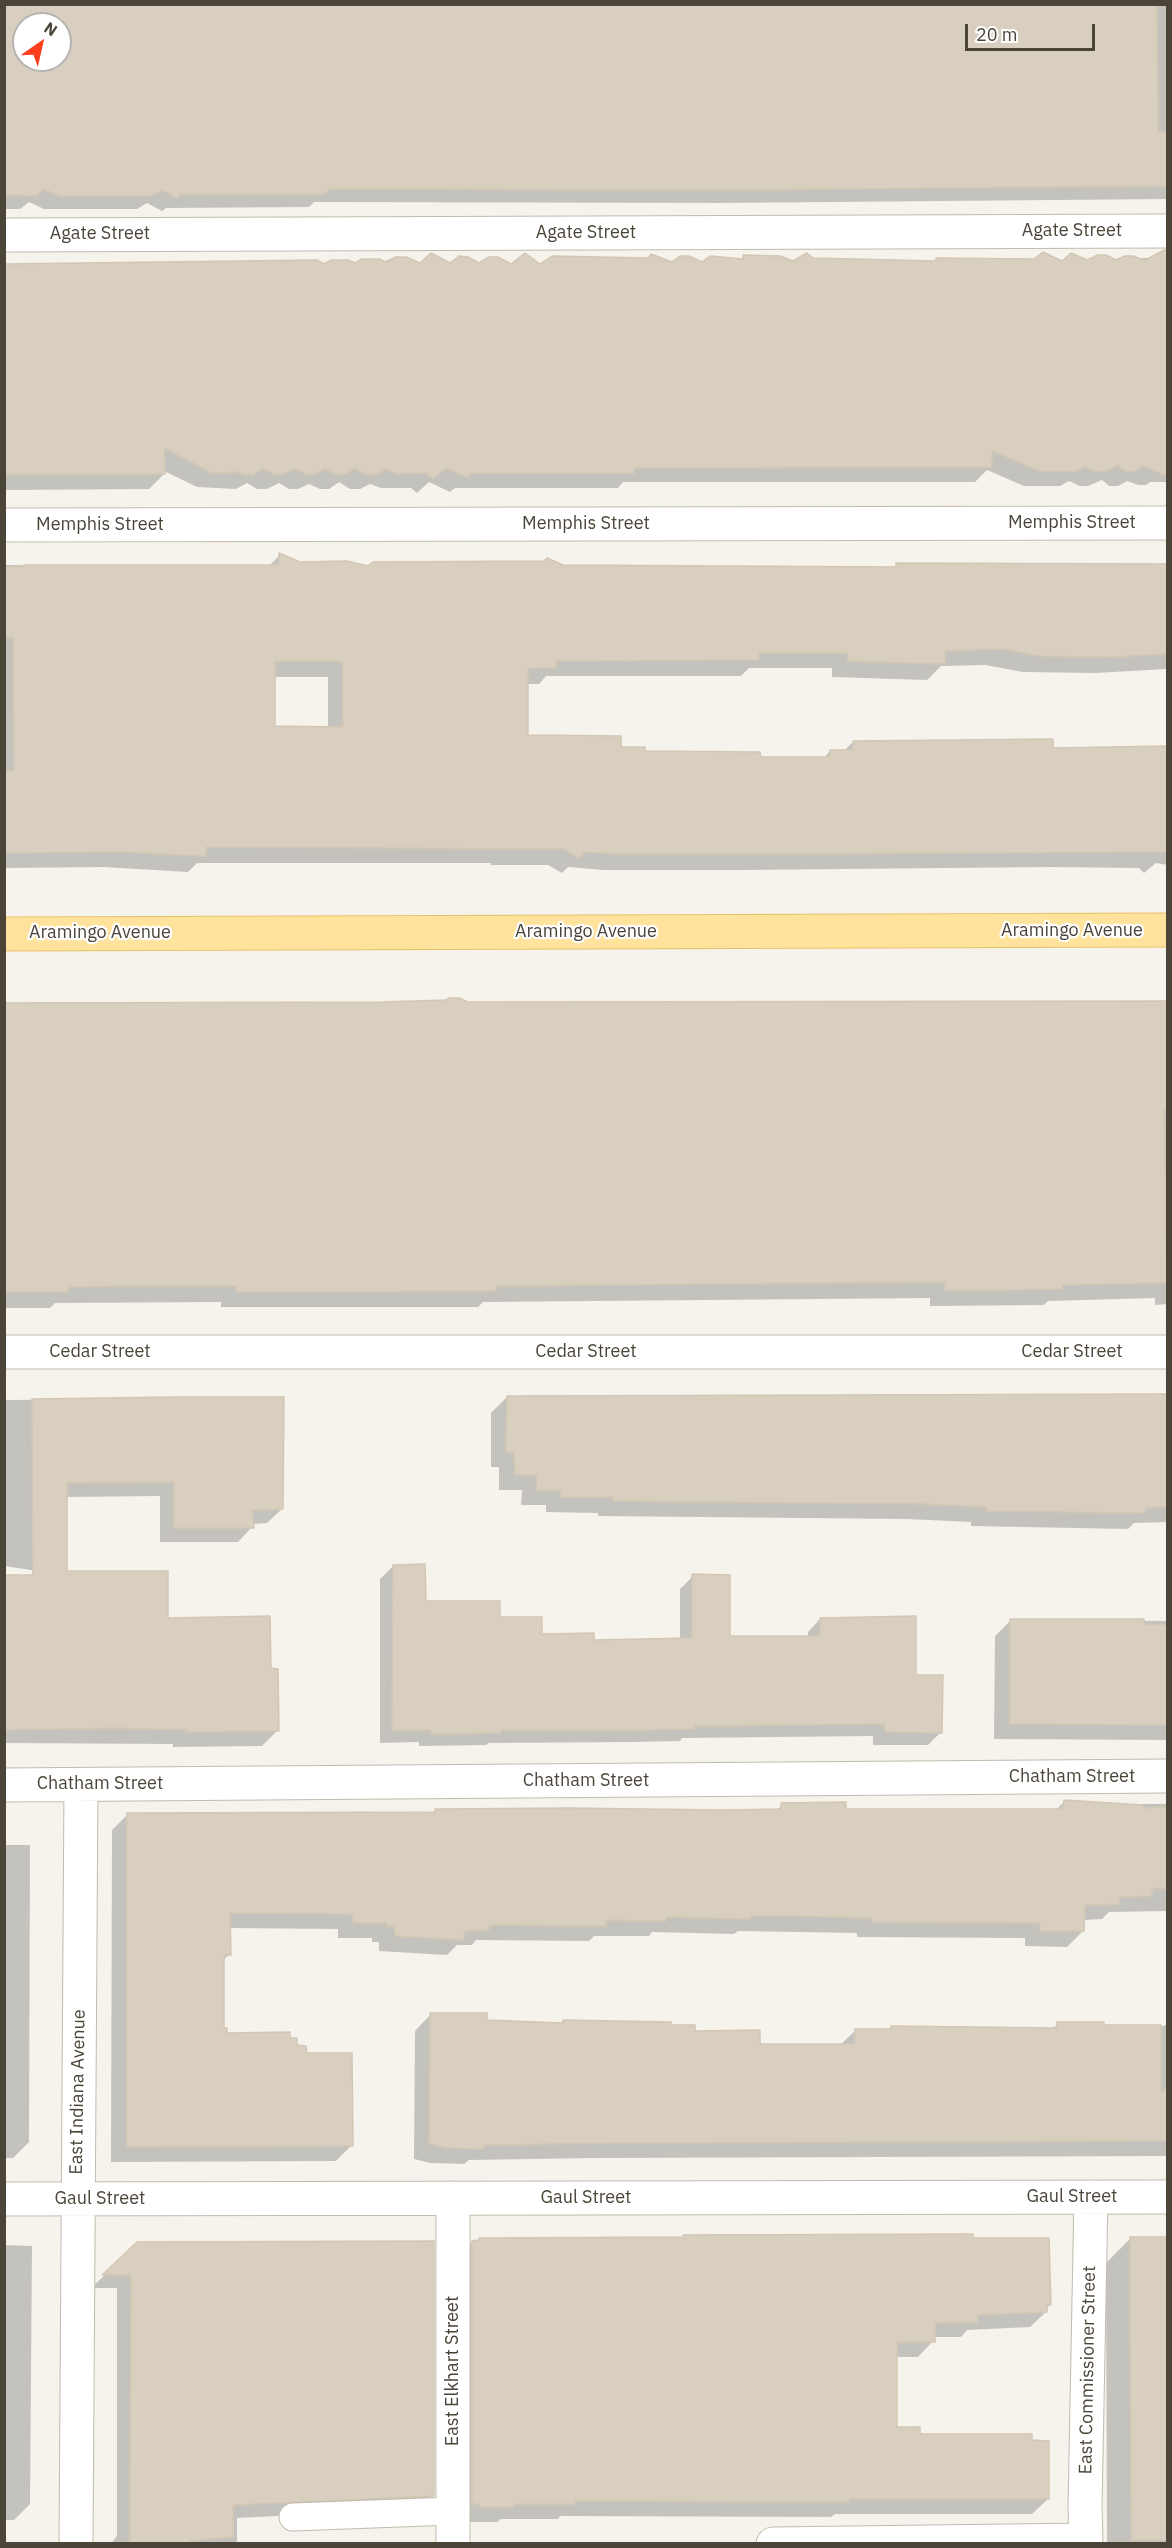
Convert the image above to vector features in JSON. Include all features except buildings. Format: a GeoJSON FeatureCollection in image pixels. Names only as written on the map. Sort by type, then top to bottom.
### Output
{"type":"FeatureCollection","features":[{"type":"Feature","properties":{"kind":"main road","name":"Aramingo Avenue"},"geometry":{"type":"LineString","coordinates":[[4,934],[1167,930]]}},
{"type":"Feature","properties":{"kind":"street","name":"Agate Street"},"geometry":{"type":"LineString","coordinates":[[4,235],[1167,231]]}},
{"type":"Feature","properties":{"kind":"street","name":"Memphis Street"},"geometry":{"type":"LineString","coordinates":[[4,525],[1167,522]]}},
{"type":"Feature","properties":{"kind":"street","name":"Cedar Street"},"geometry":{"type":"LineString","coordinates":[[4,1352],[1167,1352]]}},
{"type":"Feature","properties":{"kind":"street","name":"Chatham Street"},"geometry":{"type":"LineString","coordinates":[[4,1785],[1167,1776]]}},
{"type":"Feature","properties":{"kind":"street","name":"East Indiana Avenue"},"geometry":{"type":"LineString","coordinates":[[76,2544],[81,1785]]}},
{"type":"Feature","properties":{"kind":"street","name":"East Commissioner Street"},"geometry":{"type":"LineString","coordinates":[[1086,2542],[1091,2197]]}},
{"type":"Feature","properties":{"kind":"street","name":"Gaul Street"},"geometry":{"type":"LineString","coordinates":[[4,2199],[1167,2197]]}},
{"type":"Feature","properties":{"kind":"street","name":"East Elkhart Street"},"geometry":{"type":"LineString","coordinates":[[453,2198],[453,2544]]}},
{"type":"Feature","properties":{"kind":"street"},"geometry":{"type":"LineString","coordinates":[[773,2544],[1086,2542]]}},
{"type":"Feature","properties":{"kind":"lane"},"geometry":{"type":"LineString","coordinates":[[293,2517],[453,2511]]}}]}
